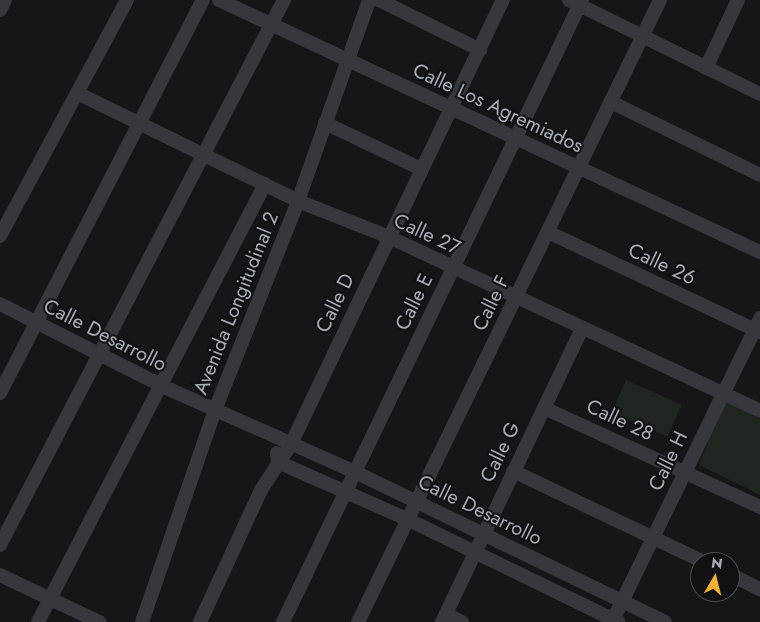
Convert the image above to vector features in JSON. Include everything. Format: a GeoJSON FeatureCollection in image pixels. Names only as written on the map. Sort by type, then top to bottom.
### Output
{"type":"FeatureCollection","features":[{"type":"Feature","properties":{"kind":"street"},"geometry":{"type":"LineString","coordinates":[[0,10],[5,0]]}},
{"type":"Feature","properties":{"kind":"street"},"geometry":{"type":"LineString","coordinates":[[0,236],[127,0]]}},
{"type":"Feature","properties":{"kind":"street"},"geometry":{"type":"LineString","coordinates":[[0,393],[203,0]]}},
{"type":"Feature","properties":{"kind":"street","name":"Calle Los Agremiados"},"geometry":{"type":"LineString","coordinates":[[219,0],[450,107],[578,169],[760,252]]}},
{"type":"Feature","properties":{"kind":"street"},"geometry":{"type":"LineString","coordinates":[[0,546],[202,154],[284,0]]}},
{"type":"Feature","properties":{"kind":"street","name":"Avenida Longitudinal 2"},"geometry":{"type":"LineString","coordinates":[[142,622],[215,410],[298,201],[369,0]]}},
{"type":"Feature","properties":{"kind":"street"},"geometry":{"type":"LineString","coordinates":[[379,0],[480,50]]}},
{"type":"Feature","properties":{"kind":"street","name":"Calle D"},"geometry":{"type":"LineString","coordinates":[[200,622],[261,490],[291,444],[450,107],[480,50],[503,0]]}},
{"type":"Feature","properties":{"kind":"street","name":"Calle F"},"geometry":{"type":"LineString","coordinates":[[358,622],[418,502],[660,0]]}},
{"type":"Feature","properties":{"kind":"street"},"geometry":{"type":"LineString","coordinates":[[706,68],[738,0]]}},
{"type":"Feature","properties":{"kind":"street"},"geometry":{"type":"LineString","coordinates":[[577,2],[642,37],[760,94]]}},
{"type":"Feature","properties":{"kind":"street","name":"Calle E"},"geometry":{"type":"LineString","coordinates":[[282,622],[515,138],[577,2]]}},
{"type":"Feature","properties":{"kind":"street","name":"Calle 27"},"geometry":{"type":"LineString","coordinates":[[77,93],[298,201],[389,237],[760,411]]}},
{"type":"Feature","properties":{"kind":"street"},"geometry":{"type":"LineString","coordinates":[[611,102],[760,175]]}},
{"type":"Feature","properties":{"kind":"street"},"geometry":{"type":"LineString","coordinates":[[325,123],[421,169]]}},
{"type":"Feature","properties":{"kind":"street"},"geometry":{"type":"LineString","coordinates":[[38,622],[162,386],[265,184]]}},
{"type":"Feature","properties":{"kind":"street","name":"Calle 26"},"geometry":{"type":"LineString","coordinates":[[548,232],[758,326]]}},
{"type":"Feature","properties":{"kind":"street","name":"Calle Desarrollo"},"geometry":{"type":"LineString","coordinates":[[0,304],[162,386],[355,472],[665,622]]}},
{"type":"Feature","properties":{"kind":"street","name":"Calle H"},"geometry":{"type":"LineString","coordinates":[[614,621],[723,393],[758,326]]}},
{"type":"Feature","properties":{"kind":"street","name":"Calle G"},"geometry":{"type":"LineString","coordinates":[[444,618],[482,534],[582,328]]}},
{"type":"Feature","properties":{"kind":"street","name":"Calle 28"},"geometry":{"type":"LineString","coordinates":[[544,408],[760,507]]}},
{"type":"Feature","properties":{"kind":"street"},"geometry":{"type":"LineString","coordinates":[[276,437],[278,462]]}},
{"type":"Feature","properties":{"kind":"street","name":"Calle Desarrollo"},"geometry":{"type":"LineString","coordinates":[[278,462],[409,520],[614,621]]}},
{"type":"Feature","properties":{"kind":"street"},"geometry":{"type":"LineString","coordinates":[[513,471],[690,555]]}},
{"type":"Feature","properties":{"kind":"street"},"geometry":{"type":"LineString","coordinates":[[0,575],[99,622]]}},
{"type":"Feature","properties":{"kind":"street"},"geometry":{"type":"LineString","coordinates":[[740,579],[760,589]]}},
{"type":"Feature","properties":{"kind":"street"},"geometry":{"type":"LineString","coordinates":[[444,618],[462,622]]}},
{"type":"Feature","properties":{"kind":"shaded area"},"geometry":{"type":"Polygon","coordinates":[[[626,380],[682,405],[667,437],[612,412],[626,380]]]}},
{"type":"Feature","properties":{"kind":"shaded area"},"geometry":{"type":"Polygon","coordinates":[[[723,401],[760,419],[760,495],[699,465],[723,401]]]}}]}
